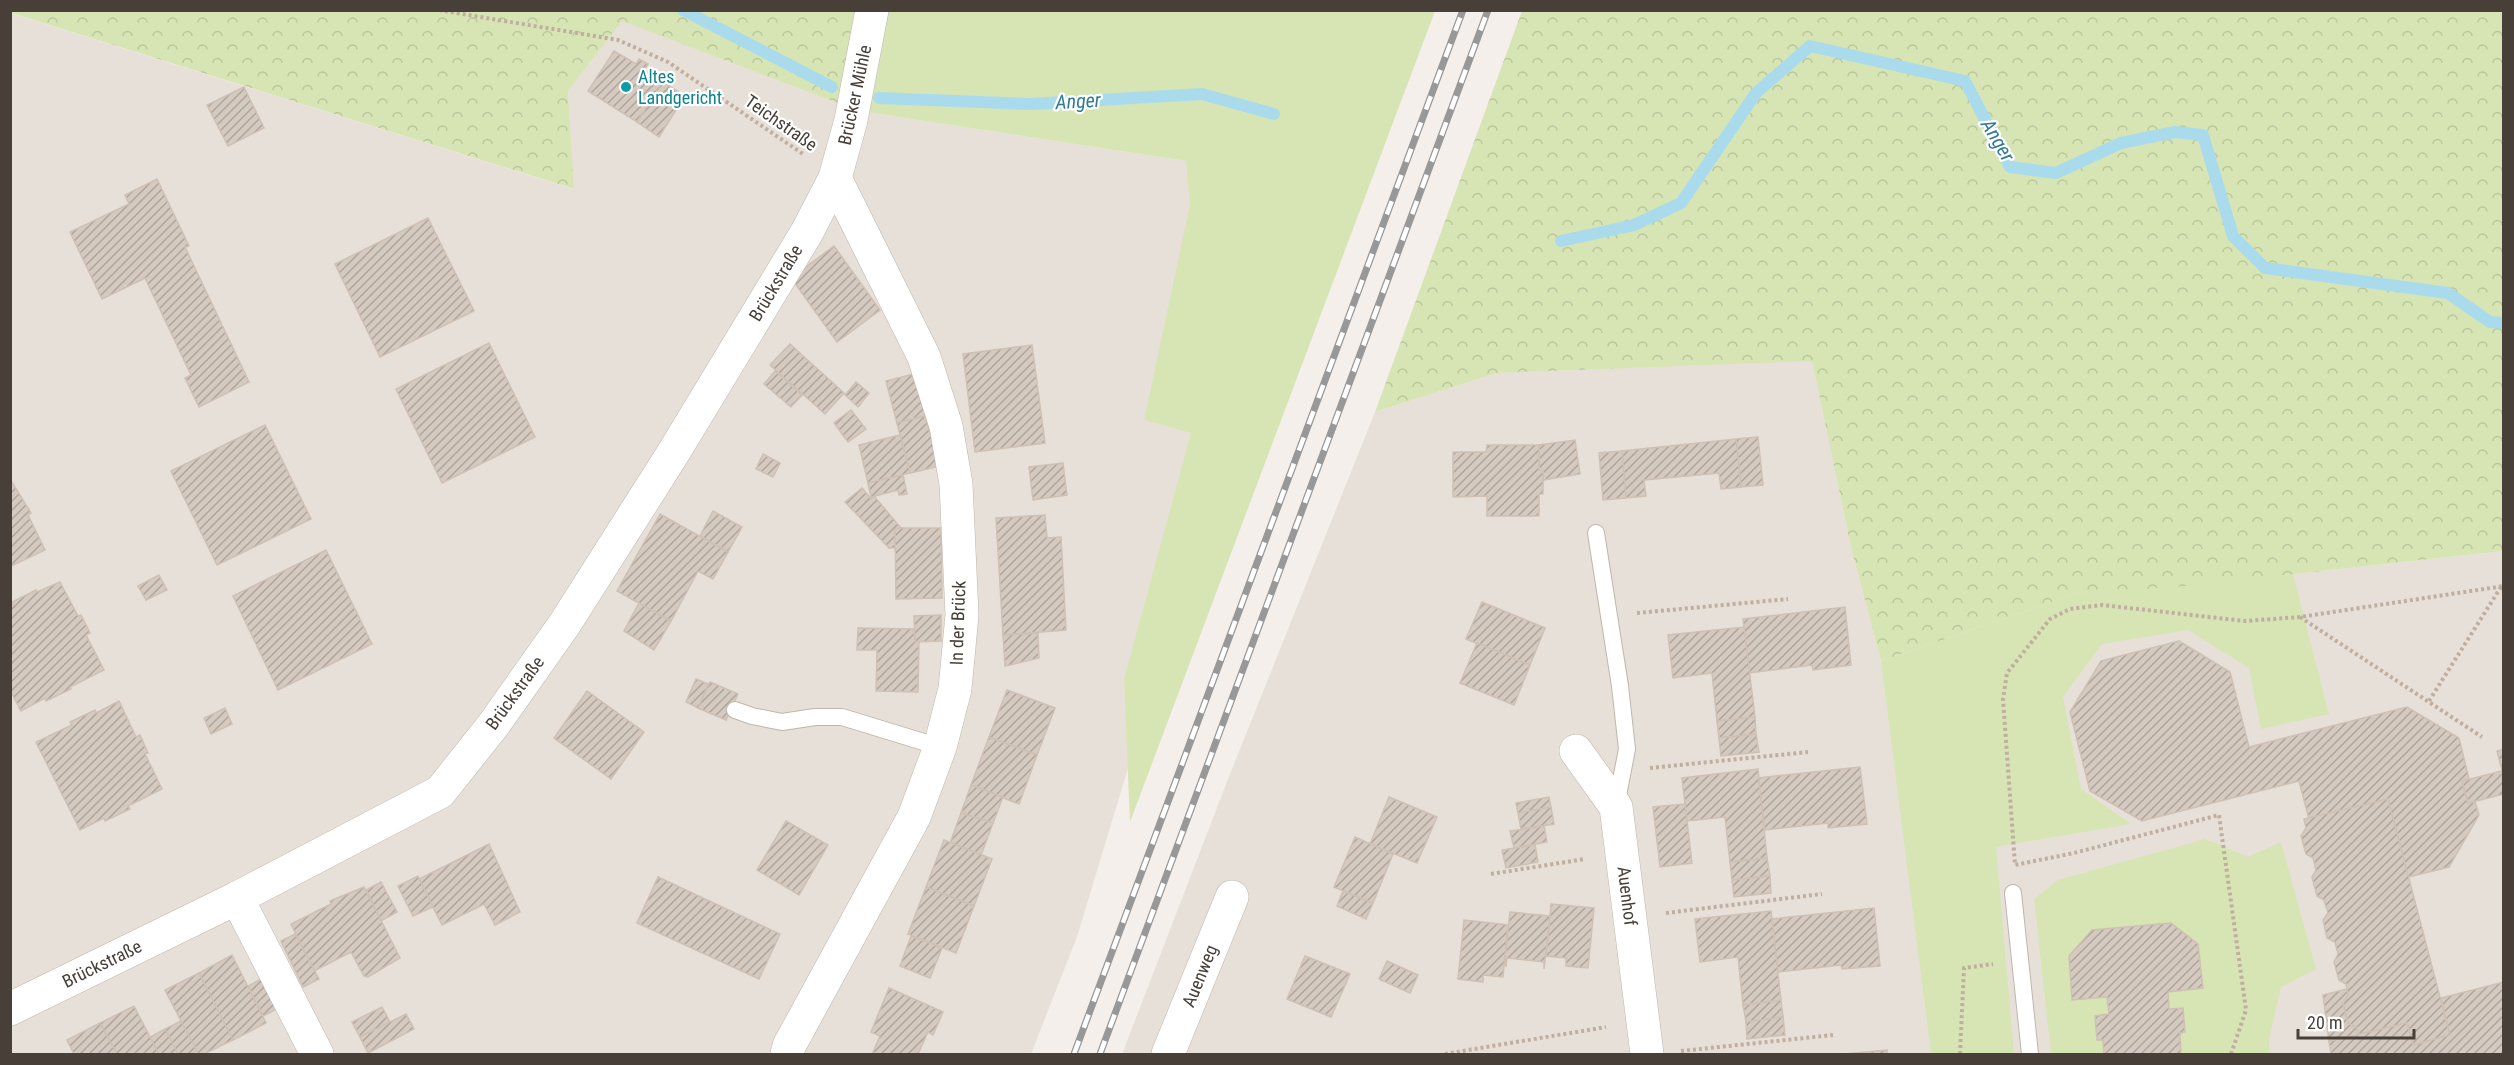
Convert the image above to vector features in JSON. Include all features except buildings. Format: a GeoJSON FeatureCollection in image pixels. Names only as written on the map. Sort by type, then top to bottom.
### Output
{"type":"FeatureCollection","features":[{"type":"Feature","properties":{"kind":"street","name":"Brücker Mühle"},"geometry":{"type":"LineString","coordinates":[[835,178],[856,93],[872,10]]}},
{"type":"Feature","properties":{"kind":"street","name":"In der Brück"},"geometry":{"type":"LineString","coordinates":[[787,1054],[789,1046],[914,817],[940,747],[955,689],[962,615],[956,484],[946,426],[924,357],[835,178]]}},
{"type":"Feature","properties":{"kind":"street","name":"Brückstraße"},"geometry":{"type":"LineString","coordinates":[[10,1009],[237,898],[440,792],[494,724],[564,625],[672,455],[807,232],[835,178]]}},
{"type":"Feature","properties":{"kind":"street","name":"Auenhof"},"geometry":{"type":"LineString","coordinates":[[1576,751],[1616,807],[1643,1021],[1660,1053]]}},
{"type":"Feature","properties":{"kind":"street","name":"Auenweg"},"geometry":{"type":"LineString","coordinates":[[1168,1054],[1232,897]]}},
{"type":"Feature","properties":{"kind":"street"},"geometry":{"type":"LineString","coordinates":[[237,898],[317,1054]]}},
{"type":"Feature","properties":{"kind":"lane"},"geometry":{"type":"LineString","coordinates":[[1596,533],[1620,686],[1627,749],[1616,807]]}},
{"type":"Feature","properties":{"kind":"lane"},"geometry":{"type":"LineString","coordinates":[[735,710],[782,722],[815,717],[842,717],[940,747]]}},
{"type":"Feature","properties":{"kind":"lane"},"geometry":{"type":"LineString","coordinates":[[2013,893],[2030,1054]]}},
{"type":"Feature","properties":{"kind":"path","name":"Teichstraße"},"geometry":{"type":"LineString","coordinates":[[439,10],[618,40],[668,62],[783,138],[835,178]]}},
{"type":"Feature","properties":{"kind":"path"},"geometry":{"type":"LineString","coordinates":[[2231,1054],[2246,1010],[2219,815],[2074,854],[2015,865],[2003,699],[2007,673],[2050,620],[2070,609],[2102,605],[2245,621],[2300,616],[2503,586]]}},
{"type":"Feature","properties":{"kind":"path"},"geometry":{"type":"LineString","coordinates":[[2429,701],[2503,586]]}},
{"type":"Feature","properties":{"kind":"path"},"geometry":{"type":"LineString","coordinates":[[1609,616],[1788,599]]}},
{"type":"Feature","properties":{"kind":"path"},"geometry":{"type":"LineString","coordinates":[[2300,616],[2482,736]]}},
{"type":"Feature","properties":{"kind":"path"},"geometry":{"type":"LineString","coordinates":[[1623,771],[1808,752]]}},
{"type":"Feature","properties":{"kind":"path"},"geometry":{"type":"LineString","coordinates":[[1491,874],[1622,852]]}},
{"type":"Feature","properties":{"kind":"path"},"geometry":{"type":"LineString","coordinates":[[1629,917],[1822,894]]}},
{"type":"Feature","properties":{"kind":"path"},"geometry":{"type":"LineString","coordinates":[[1960,1054],[1964,968],[2020,960]]}},
{"type":"Feature","properties":{"kind":"path"},"geometry":{"type":"LineString","coordinates":[[1445,1054],[1643,1021]]}},
{"type":"Feature","properties":{"kind":"path"},"geometry":{"type":"LineString","coordinates":[[1660,1053],[1833,1035]]}},
{"type":"Feature","properties":{"kind":"shaded area"},"geometry":{"type":"Polygon","coordinates":[[[10,13],[573,189],[568,91],[622,20],[859,111],[1186,161],[1261,328],[1077,937],[1031,1054],[11,1054],[10,13]]]}},
{"type":"Feature","properties":{"kind":"shaded area"},"geometry":{"type":"Polygon","coordinates":[[[1812,360],[1852,552],[1881,661],[2076,594],[2185,586],[2503,551],[2503,1054],[1122,1054],[1230,774],[1375,412],[1497,373],[1812,360]]]}},
{"type":"Feature","properties":{"kind":"green space"},"geometry":{"type":"Polygon","coordinates":[[[10,11],[867,11],[848,107],[622,21],[568,91],[574,189],[10,11]]]}},
{"type":"Feature","properties":{"kind":"green space"},"geometry":{"type":"Polygon","coordinates":[[[876,11],[1435,11],[1130,822],[1124,679],[1191,433],[1144,420],[1190,205],[1186,161],[859,111],[876,11]]]}},
{"type":"Feature","properties":{"kind":"green space"},"geometry":{"type":"Polygon","coordinates":[[[1522,11],[2503,11],[2503,551],[2185,586],[2076,594],[1881,661],[1852,552],[1812,361],[1497,373],[1375,412],[1522,11]]]}},
{"type":"Feature","properties":{"kind":"green space"},"geometry":{"type":"Polygon","coordinates":[[[2293,574],[2329,714],[2261,729],[2249,668],[2188,630],[2102,644],[2063,697],[2081,789],[2131,824],[1996,847],[2014,1054],[1931,1054],[1881,661],[2076,594],[2293,574]]]}},
{"type":"Feature","properties":{"kind":"green space"},"geometry":{"type":"Polygon","coordinates":[[[2205,839],[2248,857],[2281,842],[2316,969],[2281,987],[2269,1040],[2270,1054],[2051,1054],[2034,899],[2058,880],[2205,839]]]}},
{"type":"Feature","properties":{"kind":"waterway","name":"Anger"},"geometry":{"type":"LineString","coordinates":[[683,10],[832,87]]}},
{"type":"Feature","properties":{"kind":"waterway","name":"Anger"},"geometry":{"type":"LineString","coordinates":[[1561,241],[1634,225],[1681,203],[1756,93],[1810,46],[1965,81],[2010,167],[2056,173],[2121,143],[2175,132],[2203,135],[2233,236],[2265,268],[2448,293],[2490,322],[2504,323]]}},
{"type":"Feature","properties":{"kind":"waterway","name":"Anger"},"geometry":{"type":"LineString","coordinates":[[879,98],[1031,104],[1202,94],[1274,114]]}},
{"type":"Feature","properties":{"kind":"railway"},"geometry":{"type":"LineString","coordinates":[[1074,1054],[1463,10]]}},
{"type":"Feature","properties":{"kind":"railway"},"geometry":{"type":"LineString","coordinates":[[1100,1054],[1488,10]]}},
{"type":"Feature","properties":{"kind":"place","name":"Altes Landgericht"},"geometry":{"type":"Point","coordinates":[626,87]}}]}
